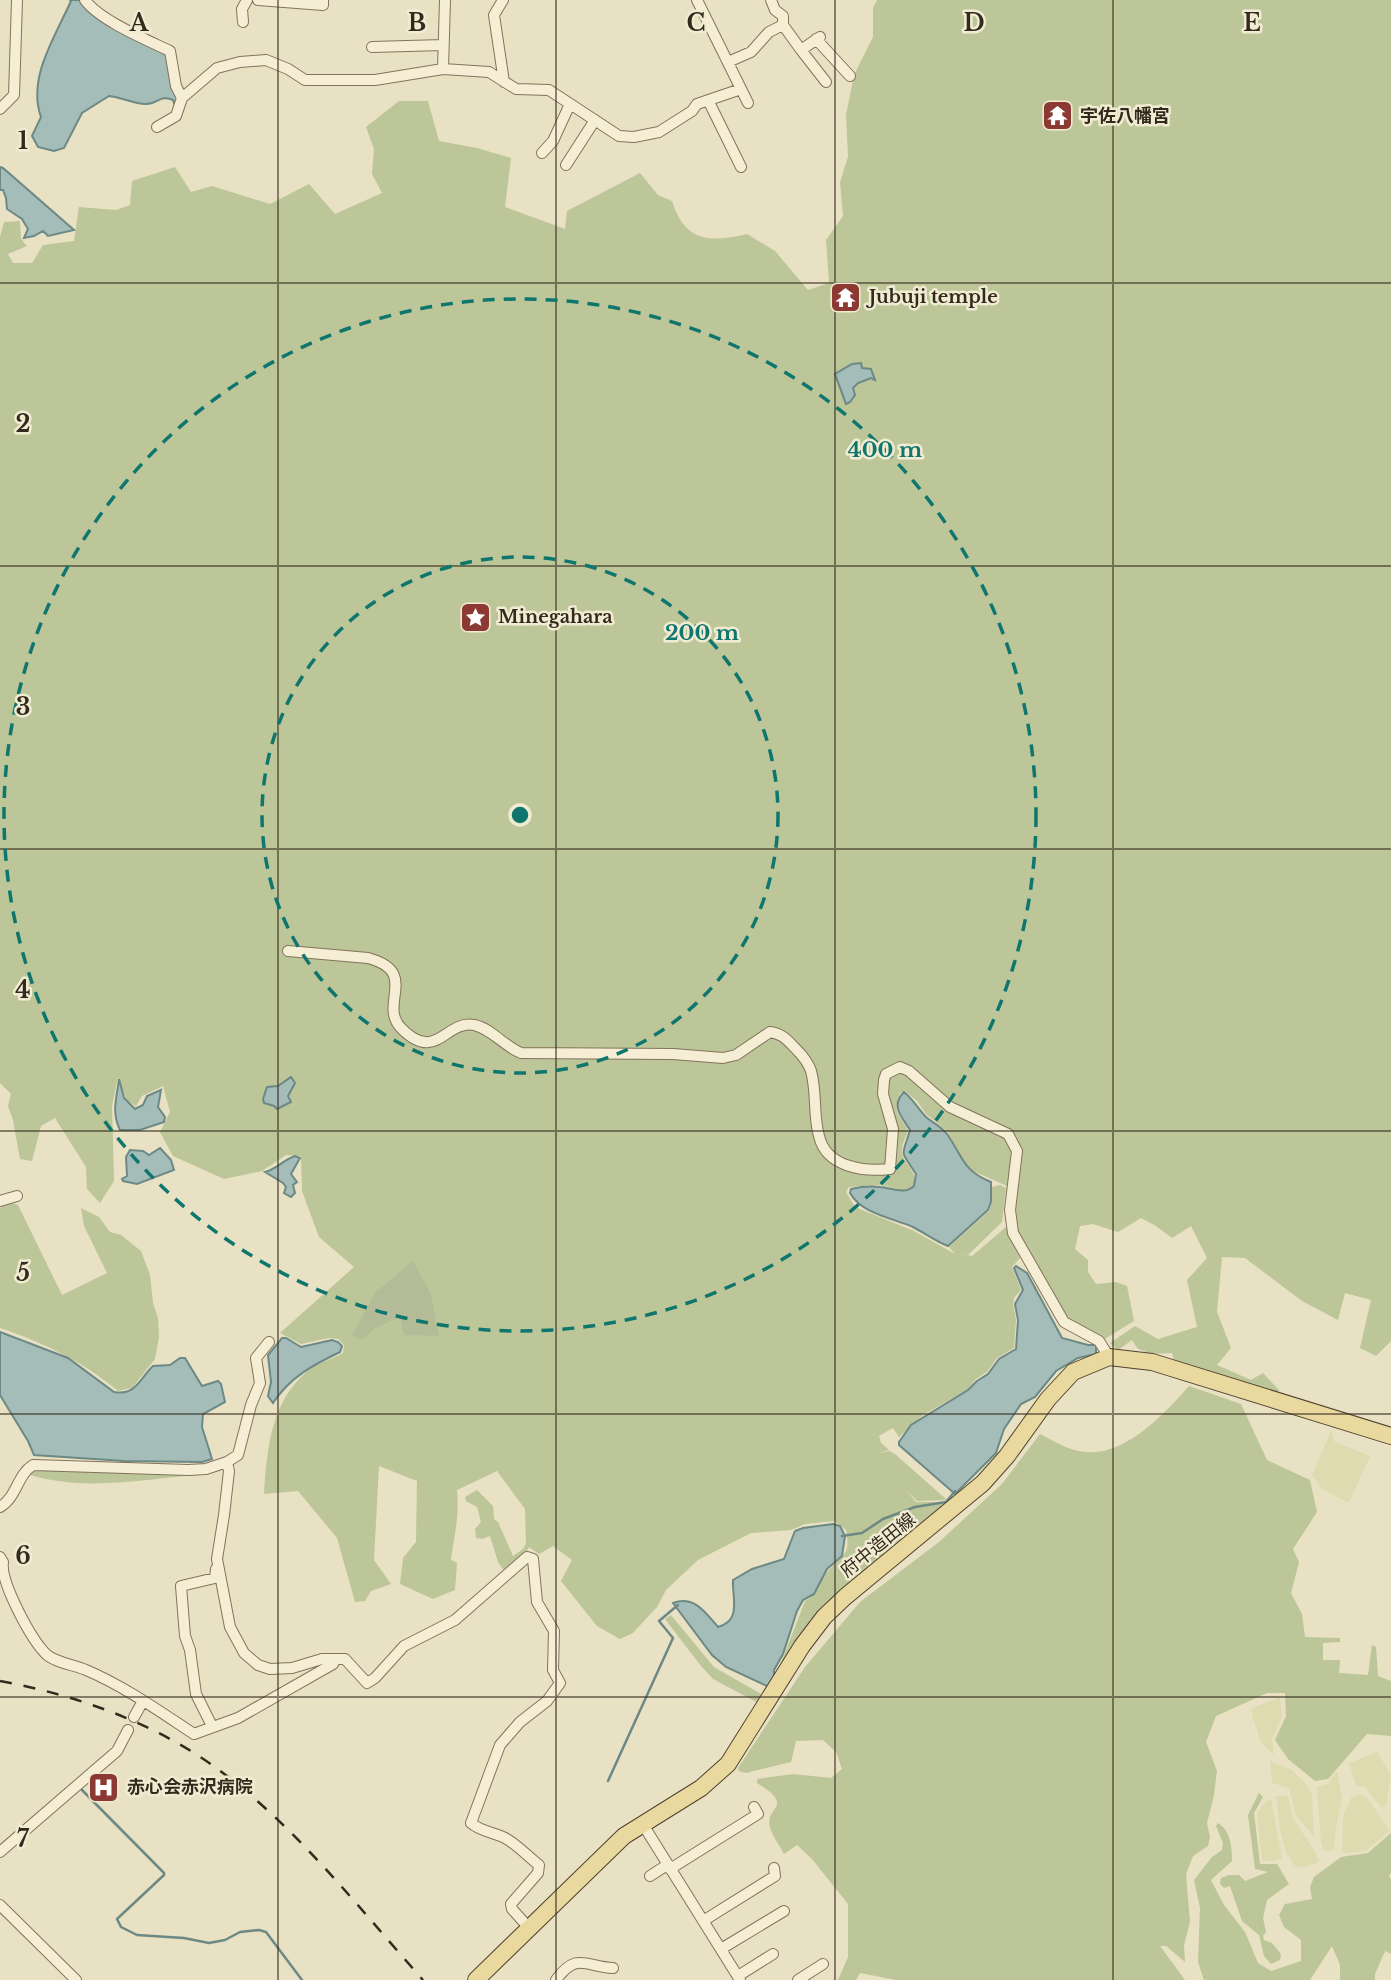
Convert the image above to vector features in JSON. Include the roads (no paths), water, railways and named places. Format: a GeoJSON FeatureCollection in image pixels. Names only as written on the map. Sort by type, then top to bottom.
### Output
{"type":"FeatureCollection","features":[{"type":"Feature","properties":{"kind":"main road","name":"府中造田線"},"geometry":{"type":"LineString","coordinates":[[477,1980],[610,1848],[642,1823],[714,1778],[741,1746],[802,1646],[824,1617],[983,1483],[1007,1456],[1048,1399],[1073,1372],[1110,1357],[1152,1362],[1391,1436]]}},
{"type":"Feature","properties":{"kind":"street"},"geometry":{"type":"LineString","coordinates":[[0,109],[15,94],[17,0]]}},
{"type":"Feature","properties":{"kind":"street"},"geometry":{"type":"LineString","coordinates":[[85,0],[90,7],[128,30],[170,51],[176,86],[182,98]]}},
{"type":"Feature","properties":{"kind":"street"},"geometry":{"type":"LineString","coordinates":[[243,22],[242,9],[247,0]]}},
{"type":"Feature","properties":{"kind":"street"},"geometry":{"type":"LineString","coordinates":[[258,0],[323,5],[323,0]]}},
{"type":"Feature","properties":{"kind":"street"},"geometry":{"type":"LineString","coordinates":[[443,69],[444,0]]}},
{"type":"Feature","properties":{"kind":"street"},"geometry":{"type":"LineString","coordinates":[[503,0],[494,15],[504,82]]}},
{"type":"Feature","properties":{"kind":"street"},"geometry":{"type":"LineString","coordinates":[[697,0],[748,103]]}},
{"type":"Feature","properties":{"kind":"street"},"geometry":{"type":"LineString","coordinates":[[771,0],[775,10],[783,16],[783,25],[826,82]]}},
{"type":"Feature","properties":{"kind":"street"},"geometry":{"type":"LineString","coordinates":[[728,62],[751,52],[769,32],[783,25]]}},
{"type":"Feature","properties":{"kind":"street"},"geometry":{"type":"LineString","coordinates":[[801,50],[818,38],[850,76]]}},
{"type":"Feature","properties":{"kind":"street"},"geometry":{"type":"LineString","coordinates":[[372,47],[443,45]]}},
{"type":"Feature","properties":{"kind":"street"},"geometry":{"type":"LineString","coordinates":[[157,127],[176,116],[182,98],[217,68],[240,62],[266,60],[305,80],[374,80],[443,69],[489,72],[516,89],[549,90],[619,136],[634,137],[659,132],[692,111],[697,104],[741,89]]}},
{"type":"Feature","properties":{"kind":"street"},"geometry":{"type":"LineString","coordinates":[[708,100],[741,167]]}},
{"type":"Feature","properties":{"kind":"street"},"geometry":{"type":"LineString","coordinates":[[542,153],[545,146],[553,141],[570,104]]}},
{"type":"Feature","properties":{"kind":"street"},"geometry":{"type":"LineString","coordinates":[[566,165],[596,120]]}},
{"type":"Feature","properties":{"kind":"street"},"geometry":{"type":"LineString","coordinates":[[288,951],[381,961],[396,980],[393,1003],[394,1016],[399,1026],[415,1039],[424,1042],[434,1041],[464,1026],[472,1025],[521,1053],[673,1054],[723,1058],[736,1055],[770,1032],[782,1034],[804,1058],[811,1071],[819,1137],[827,1154],[845,1165],[875,1171],[890,1169],[893,1129],[883,1094],[886,1074],[900,1068],[909,1071],[950,1107],[1000,1130],[1013,1140],[1017,1151],[1010,1210],[1013,1233],[1064,1322],[1098,1341],[1110,1357]]}},
{"type":"Feature","properties":{"kind":"street"},"geometry":{"type":"LineString","coordinates":[[0,1201],[17,1196]]}},
{"type":"Feature","properties":{"kind":"street"},"geometry":{"type":"LineString","coordinates":[[0,1507],[9,1501],[26,1469],[33,1465],[188,1470],[206,1469],[227,1462],[238,1455],[251,1405],[260,1383],[256,1358],[269,1342]]}},
{"type":"Feature","properties":{"kind":"street"},"geometry":{"type":"LineString","coordinates":[[212,1726],[196,1694],[190,1650],[185,1636],[181,1586],[215,1578],[229,1471],[227,1462]]}},
{"type":"Feature","properties":{"kind":"street"},"geometry":{"type":"LineString","coordinates":[[0,1557],[4,1562],[2,1570],[11,1600],[47,1655],[86,1670],[143,1700],[194,1734],[238,1718],[333,1664],[335,1659]]}},
{"type":"Feature","properties":{"kind":"street"},"geometry":{"type":"LineString","coordinates":[[217,1559],[230,1627],[247,1657],[270,1669],[292,1668],[322,1659],[345,1659],[367,1683],[404,1646],[455,1620],[527,1557],[533,1559],[537,1602],[554,1631],[553,1670],[560,1683],[547,1701],[520,1722],[500,1745],[471,1822],[502,1836],[539,1865],[538,1873],[511,1904],[512,1909],[529,1928]]}},
{"type":"Feature","properties":{"kind":"street"},"geometry":{"type":"LineString","coordinates":[[134,1717],[143,1700]]}},
{"type":"Feature","properties":{"kind":"street"},"geometry":{"type":"LineString","coordinates":[[0,1852],[117,1751],[128,1730]]}},
{"type":"Feature","properties":{"kind":"street"},"geometry":{"type":"LineString","coordinates":[[650,1876],[758,1814],[754,1807]]}},
{"type":"Feature","properties":{"kind":"street"},"geometry":{"type":"LineString","coordinates":[[642,1823],[739,1978],[773,1954]]}},
{"type":"Feature","properties":{"kind":"street"},"geometry":{"type":"LineString","coordinates":[[703,1921],[775,1876],[774,1868]]}},
{"type":"Feature","properties":{"kind":"street"},"geometry":{"type":"LineString","coordinates":[[0,1905],[76,1980]]}},
{"type":"Feature","properties":{"kind":"street"},"geometry":{"type":"LineString","coordinates":[[721,1949],[784,1911]]}},
{"type":"Feature","properties":{"kind":"street"},"geometry":{"type":"LineString","coordinates":[[556,1980],[562,1972],[584,1961],[599,1968],[613,1968]]}},
{"type":"Feature","properties":{"kind":"street"},"geometry":{"type":"LineString","coordinates":[[798,1980],[823,1964]]}},
{"type":"Feature","properties":{"kind":"water"},"geometry":{"type":"Polygon","coordinates":[[[70,0],[81,0],[167,56],[178,98],[175,106],[169,98],[145,104],[109,96],[82,113],[64,148],[54,151],[38,147],[32,136],[41,117],[38,102],[40,73],[70,0]]]}},
{"type":"Feature","properties":{"kind":"water"},"geometry":{"type":"Polygon","coordinates":[[[0,167],[74,230],[48,236],[43,231],[24,238],[28,229],[22,219],[7,209],[6,198],[3,190],[0,190],[0,167]]]}},
{"type":"Feature","properties":{"kind":"water"},"geometry":{"type":"Polygon","coordinates":[[[861,363],[862,368],[871,369],[875,380],[871,378],[858,383],[853,388],[855,395],[846,404],[835,374],[852,364],[861,363]]]}},
{"type":"Feature","properties":{"kind":"water"},"geometry":{"type":"Polygon","coordinates":[[[291,1077],[295,1083],[288,1096],[291,1102],[277,1109],[264,1103],[267,1087],[278,1086],[291,1077]]]}},
{"type":"Feature","properties":{"kind":"water"},"geometry":{"type":"Polygon","coordinates":[[[119,1079],[124,1098],[135,1109],[143,1105],[147,1096],[161,1090],[158,1107],[165,1117],[164,1122],[140,1130],[120,1130],[115,1111],[119,1079]]]}},
{"type":"Feature","properties":{"kind":"water"},"geometry":{"type":"Polygon","coordinates":[[[904,1092],[926,1117],[945,1132],[969,1168],[991,1182],[991,1202],[988,1210],[948,1246],[913,1227],[870,1211],[850,1193],[851,1189],[862,1187],[902,1191],[914,1186],[916,1174],[904,1153],[910,1130],[898,1107],[904,1092]]]}},
{"type":"Feature","properties":{"kind":"water"},"geometry":{"type":"Polygon","coordinates":[[[160,1148],[171,1160],[174,1170],[137,1184],[123,1181],[127,1176],[126,1157],[130,1150],[143,1151],[149,1155],[160,1148]]]}},
{"type":"Feature","properties":{"kind":"water"},"geometry":{"type":"Polygon","coordinates":[[[295,1156],[300,1158],[291,1174],[297,1182],[293,1185],[295,1193],[291,1197],[284,1193],[286,1187],[283,1183],[265,1172],[295,1156]]]}},
{"type":"Feature","properties":{"kind":"water"},"geometry":{"type":"Polygon","coordinates":[[[1016,1266],[1027,1273],[1062,1338],[1096,1345],[1096,1354],[1078,1358],[1056,1371],[1035,1397],[1021,1404],[1004,1429],[996,1453],[955,1494],[899,1445],[899,1442],[911,1425],[968,1390],[988,1374],[999,1359],[1016,1349],[1018,1320],[1015,1304],[1023,1290],[1014,1268],[1016,1266]]]}},
{"type":"Feature","properties":{"kind":"water"},"geometry":{"type":"Polygon","coordinates":[[[0,1332],[68,1358],[114,1392],[121,1393],[133,1389],[153,1366],[170,1365],[180,1358],[185,1358],[202,1386],[218,1381],[221,1384],[225,1402],[203,1414],[202,1427],[212,1459],[202,1462],[124,1461],[34,1455],[0,1395],[0,1332]]]}},
{"type":"Feature","properties":{"kind":"water"},"geometry":{"type":"Polygon","coordinates":[[[282,1338],[301,1347],[332,1340],[342,1346],[340,1352],[295,1379],[273,1403],[268,1396],[271,1382],[268,1355],[282,1338]]]}},
{"type":"Feature","properties":{"kind":"water"},"geometry":{"type":"Polygon","coordinates":[[[833,1524],[840,1526],[845,1536],[842,1556],[827,1569],[814,1594],[803,1600],[769,1687],[726,1667],[712,1655],[673,1603],[693,1603],[718,1627],[725,1624],[733,1614],[733,1580],[752,1569],[784,1559],[795,1531],[833,1524]]]}},
{"type":"Feature","properties":{"kind":"waterway"},"geometry":{"type":"LineString","coordinates":[[842,1536],[862,1533],[883,1519],[915,1507],[946,1502],[955,1491]]}},
{"type":"Feature","properties":{"kind":"waterway"},"geometry":{"type":"LineString","coordinates":[[608,1781],[673,1638],[659,1621],[678,1605]]}},
{"type":"Feature","properties":{"kind":"waterway"},"geometry":{"type":"LineString","coordinates":[[80,1788],[164,1873],[117,1919],[121,1927],[137,1935],[184,1938],[209,1943],[225,1940],[240,1932],[266,1932],[302,1980]]}},
{"type":"Feature","properties":{"kind":"railway"},"geometry":{"type":"LineString","coordinates":[[0,1681],[57,1694],[112,1712],[166,1737],[215,1767],[272,1814],[299,1841],[423,1980]]}},
{"type":"Feature","properties":{"kind":"place","name":"宇佐八幡宮"},"geometry":{"type":"Point","coordinates":[1057,116]}},
{"type":"Feature","properties":{"kind":"place","name":"Jubuji temple"},"geometry":{"type":"Point","coordinates":[846,297]}},
{"type":"Feature","properties":{"kind":"place","name":"Minegahara"},"geometry":{"type":"Point","coordinates":[475,617]}},
{"type":"Feature","properties":{"kind":"place","name":"赤心会赤沢病院"},"geometry":{"type":"Point","coordinates":[104,1787]}}]}
